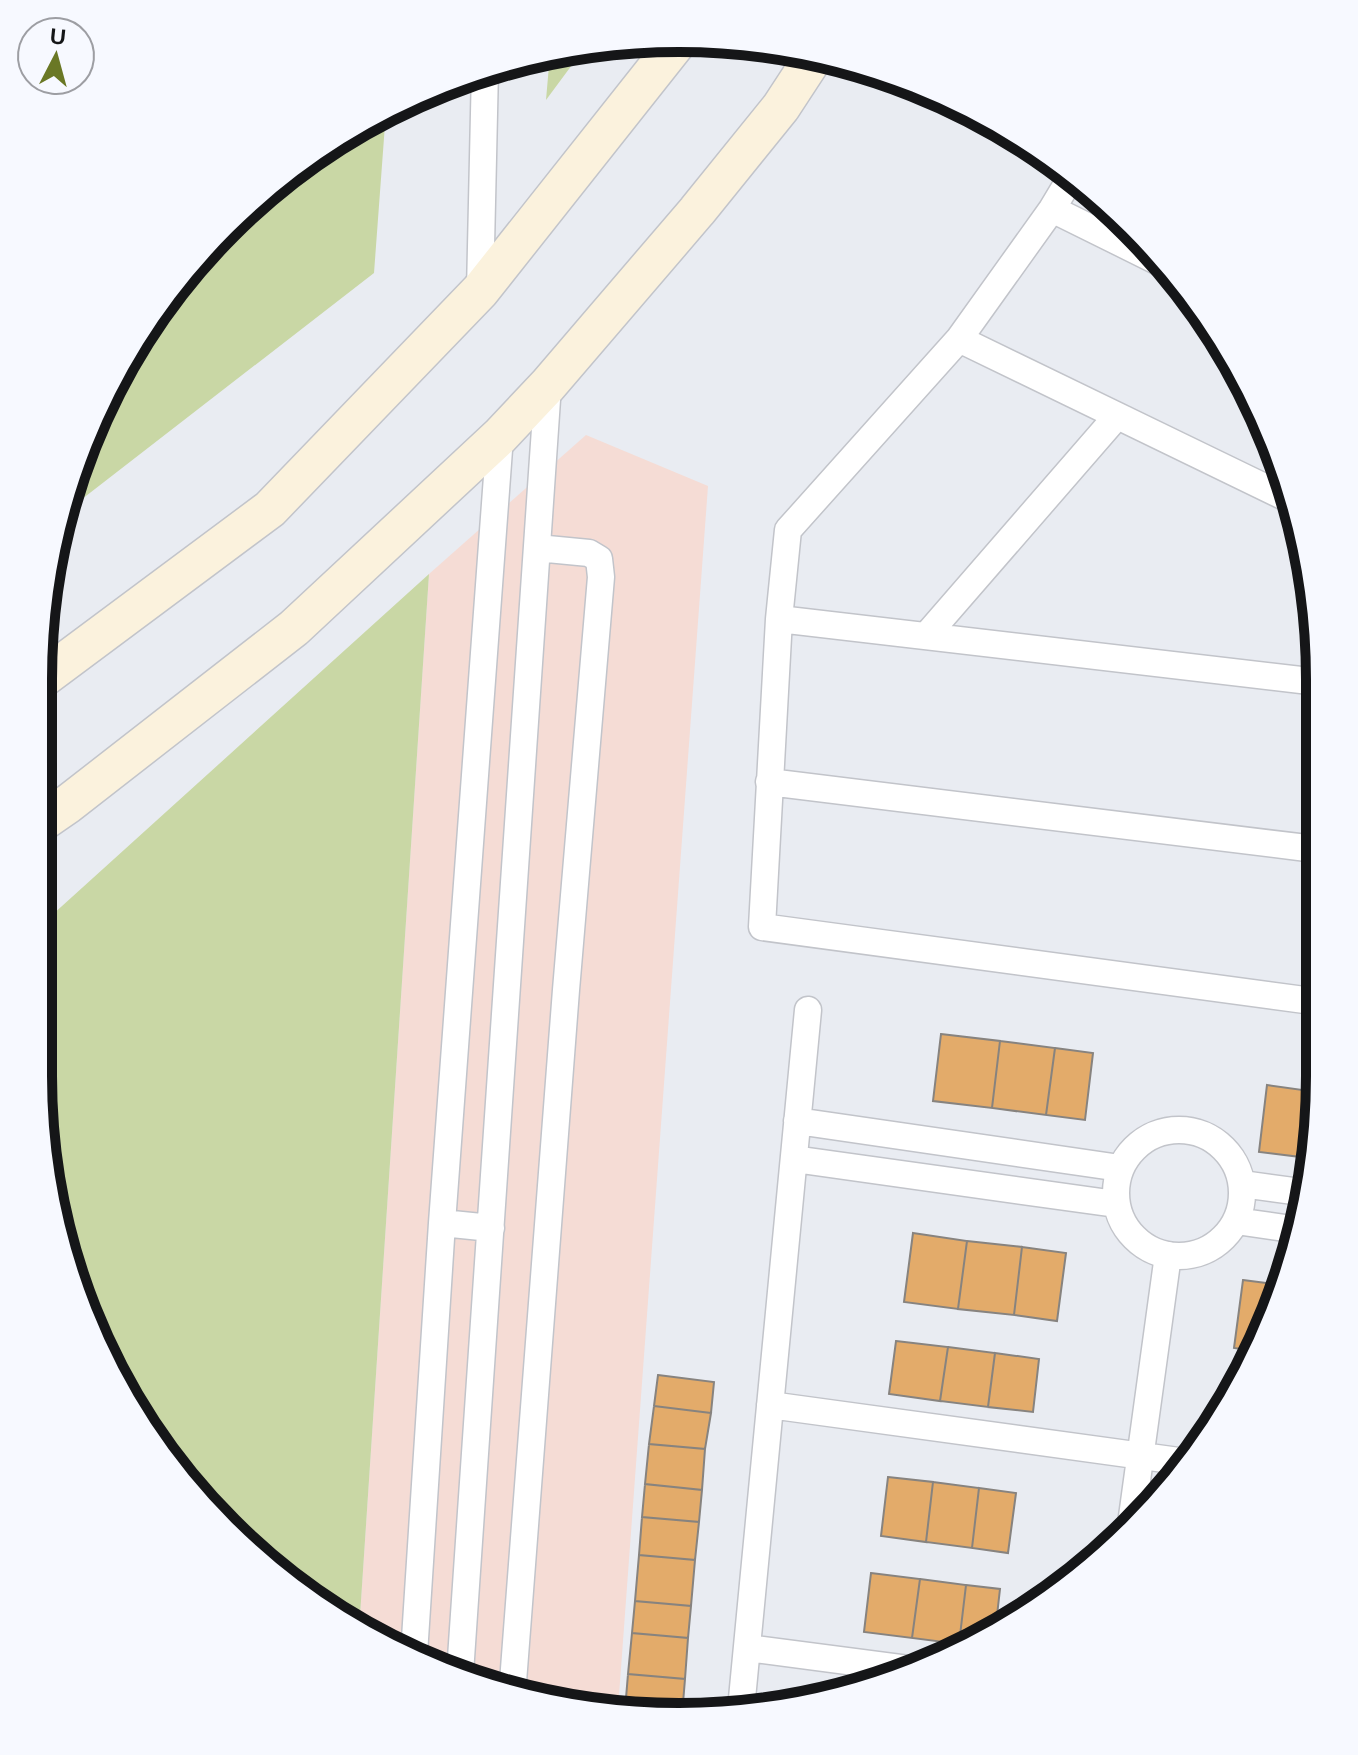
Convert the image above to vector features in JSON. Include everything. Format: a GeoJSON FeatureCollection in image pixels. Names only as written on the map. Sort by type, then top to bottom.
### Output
{"type":"FeatureCollection","features":[{"type":"Feature","properties":{"kind":"street"},"geometry":{"type":"LineString","coordinates":[[52,671],[270,509],[480,291],[669,52]]}},
{"type":"Feature","properties":{"kind":"street"},"geometry":{"type":"LineString","coordinates":[[52,814],[294,628],[500,436],[548,385],[725,176],[781,107],[808,66]]}},
{"type":"Feature","properties":{"kind":"street"},"geometry":{"type":"LineString","coordinates":[[480,291],[485,83]]}},
{"type":"Feature","properties":{"kind":"street"},"geometry":{"type":"LineString","coordinates":[[1066,186],[959,339],[788,530],[779,619],[762,927],[1306,1000]]}},
{"type":"Feature","properties":{"kind":"street"},"geometry":{"type":"LineString","coordinates":[[1052,209],[1135,250]]}},
{"type":"Feature","properties":{"kind":"street"},"geometry":{"type":"LineString","coordinates":[[959,339],[1278,494]]}},
{"type":"Feature","properties":{"kind":"street"},"geometry":{"type":"LineString","coordinates":[[461,1664],[548,385]]}},
{"type":"Feature","properties":{"kind":"street"},"geometry":{"type":"LineString","coordinates":[[926,636],[1117,416]]}},
{"type":"Feature","properties":{"kind":"street"},"geometry":{"type":"LineString","coordinates":[[415,1644],[500,436]]}},
{"type":"Feature","properties":{"kind":"street"},"geometry":{"type":"LineString","coordinates":[[513,1681],[601,577],[599,559],[589,553],[537,548]]}},
{"type":"Feature","properties":{"kind":"street"},"geometry":{"type":"LineString","coordinates":[[779,619],[1306,681]]}},
{"type":"Feature","properties":{"kind":"street"},"geometry":{"type":"LineString","coordinates":[[769,782],[1306,848]]}},
{"type":"Feature","properties":{"kind":"street"},"geometry":{"type":"LineString","coordinates":[[742,1700],[808,1010]]}},
{"type":"Feature","properties":{"kind":"street"},"geometry":{"type":"LineString","coordinates":[[797,1121],[1120,1168]]}},
{"type":"Feature","properties":{"kind":"street"},"geometry":{"type":"LineString","coordinates":[[1171,1129],[1203,1134],[1229,1154],[1242,1184],[1236,1221],[1219,1242],[1195,1254],[1168,1255],[1144,1246],[1126,1228],[1116,1204],[1120,1168],[1140,1142],[1171,1129]]}},
{"type":"Feature","properties":{"kind":"street"},"geometry":{"type":"LineString","coordinates":[[794,1159],[1116,1204]]}},
{"type":"Feature","properties":{"kind":"street"},"geometry":{"type":"LineString","coordinates":[[1242,1184],[1295,1191]]}},
{"type":"Feature","properties":{"kind":"street"},"geometry":{"type":"LineString","coordinates":[[1236,1221],[1287,1228]]}},
{"type":"Feature","properties":{"kind":"street"},"geometry":{"type":"LineString","coordinates":[[442,1223],[491,1228]]}},
{"type":"Feature","properties":{"kind":"street"},"geometry":{"type":"LineString","coordinates":[[1134,1507],[1168,1255]]}},
{"type":"Feature","properties":{"kind":"street"},"geometry":{"type":"LineString","coordinates":[[770,1405],[1174,1460]]}},
{"type":"Feature","properties":{"kind":"street"},"geometry":{"type":"LineString","coordinates":[[747,1648],[890,1667]]}},
{"type":"Feature","properties":{"kind":"shaded area"},"geometry":{"type":"Polygon","coordinates":[[[586,435],[708,486],[619,1700],[557,1691],[477,1670],[402,1638],[360,1616],[429,574],[586,435]]]}},
{"type":"Feature","properties":{"kind":"green space"},"geometry":{"type":"Polygon","coordinates":[[[575,61],[546,100],[549,66],[575,61]]]}},
{"type":"Feature","properties":{"kind":"green space"},"geometry":{"type":"Polygon","coordinates":[[[385,126],[374,273],[77,503],[117,402],[136,365],[182,297],[236,236],[266,208],[331,158],[385,126]]]}},
{"type":"Feature","properties":{"kind":"green space"},"geometry":{"type":"Polygon","coordinates":[[[429,574],[360,1616],[297,1573],[236,1519],[208,1489],[182,1458],[136,1390],[100,1316],[73,1238],[57,1158],[52,1076],[52,915],[429,574]]]}},
{"type":"Feature","properties":{"kind":"building"},"geometry":{"type":"Polygon","coordinates":[[[941,1034],[1000,1041],[992,1108],[933,1101],[941,1034]]]}},
{"type":"Feature","properties":{"kind":"building"},"geometry":{"type":"Polygon","coordinates":[[[1000,1041],[1055,1048],[1046,1115],[992,1108],[1000,1041]]]}},
{"type":"Feature","properties":{"kind":"building"},"geometry":{"type":"Polygon","coordinates":[[[1055,1048],[1093,1053],[1085,1120],[1046,1115],[1055,1048]]]}},
{"type":"Feature","properties":{"kind":"building"},"geometry":{"type":"Polygon","coordinates":[[[1267,1085],[1306,1090],[1301,1157],[1259,1152],[1267,1085]]]}},
{"type":"Feature","properties":{"kind":"building"},"geometry":{"type":"Polygon","coordinates":[[[913,1233],[967,1241],[958,1309],[904,1302],[913,1233]]]}},
{"type":"Feature","properties":{"kind":"building"},"geometry":{"type":"Polygon","coordinates":[[[967,1241],[1022,1247],[1014,1315],[958,1309],[967,1241]]]}},
{"type":"Feature","properties":{"kind":"building"},"geometry":{"type":"Polygon","coordinates":[[[1022,1247],[1066,1253],[1057,1321],[1014,1315],[1022,1247]]]}},
{"type":"Feature","properties":{"kind":"building"},"geometry":{"type":"Polygon","coordinates":[[[1243,1280],[1271,1284],[1243,1349],[1234,1348],[1243,1280]]]}},
{"type":"Feature","properties":{"kind":"building"},"geometry":{"type":"Polygon","coordinates":[[[896,1341],[948,1347],[940,1401],[889,1394],[896,1341]]]}},
{"type":"Feature","properties":{"kind":"building"},"geometry":{"type":"Polygon","coordinates":[[[948,1347],[995,1353],[988,1407],[940,1401],[948,1347]]]}},
{"type":"Feature","properties":{"kind":"building"},"geometry":{"type":"Polygon","coordinates":[[[995,1353],[1039,1359],[1033,1412],[988,1407],[995,1353]]]}},
{"type":"Feature","properties":{"kind":"building"},"geometry":{"type":"Polygon","coordinates":[[[658,1375],[714,1382],[711,1413],[654,1406],[658,1375]]]}},
{"type":"Feature","properties":{"kind":"building"},"geometry":{"type":"Polygon","coordinates":[[[654,1406],[711,1413],[705,1449],[649,1444],[654,1406]]]}},
{"type":"Feature","properties":{"kind":"building"},"geometry":{"type":"Polygon","coordinates":[[[649,1444],[705,1449],[702,1490],[645,1484],[649,1444]]]}},
{"type":"Feature","properties":{"kind":"building"},"geometry":{"type":"Polygon","coordinates":[[[888,1477],[933,1482],[926,1542],[881,1536],[888,1477]]]}},
{"type":"Feature","properties":{"kind":"building"},"geometry":{"type":"Polygon","coordinates":[[[933,1482],[979,1488],[972,1548],[926,1542],[933,1482]]]}},
{"type":"Feature","properties":{"kind":"building"},"geometry":{"type":"Polygon","coordinates":[[[645,1484],[702,1490],[699,1522],[642,1517],[645,1484]]]}},
{"type":"Feature","properties":{"kind":"building"},"geometry":{"type":"Polygon","coordinates":[[[979,1488],[1016,1493],[1008,1553],[972,1548],[979,1488]]]}},
{"type":"Feature","properties":{"kind":"building"},"geometry":{"type":"Polygon","coordinates":[[[642,1517],[699,1522],[695,1560],[639,1555],[642,1517]]]}},
{"type":"Feature","properties":{"kind":"building"},"geometry":{"type":"Polygon","coordinates":[[[639,1555],[695,1560],[691,1606],[635,1601],[639,1555]]]}},
{"type":"Feature","properties":{"kind":"building"},"geometry":{"type":"Polygon","coordinates":[[[871,1573],[920,1579],[912,1638],[864,1632],[871,1573]]]}},
{"type":"Feature","properties":{"kind":"building"},"geometry":{"type":"Polygon","coordinates":[[[920,1579],[966,1585],[960,1636],[946,1642],[912,1638],[920,1579]]]}},
{"type":"Feature","properties":{"kind":"building"},"geometry":{"type":"Polygon","coordinates":[[[966,1585],[1000,1589],[997,1616],[960,1636],[966,1585]]]}},
{"type":"Feature","properties":{"kind":"building"},"geometry":{"type":"Polygon","coordinates":[[[635,1601],[691,1606],[688,1638],[632,1633],[635,1601]]]}},
{"type":"Feature","properties":{"kind":"building"},"geometry":{"type":"Polygon","coordinates":[[[632,1633],[688,1638],[685,1679],[628,1674],[632,1633]]]}},
{"type":"Feature","properties":{"kind":"building"},"geometry":{"type":"Polygon","coordinates":[[[628,1674],[685,1679],[683,1703],[626,1701],[628,1674]]]}}]}
